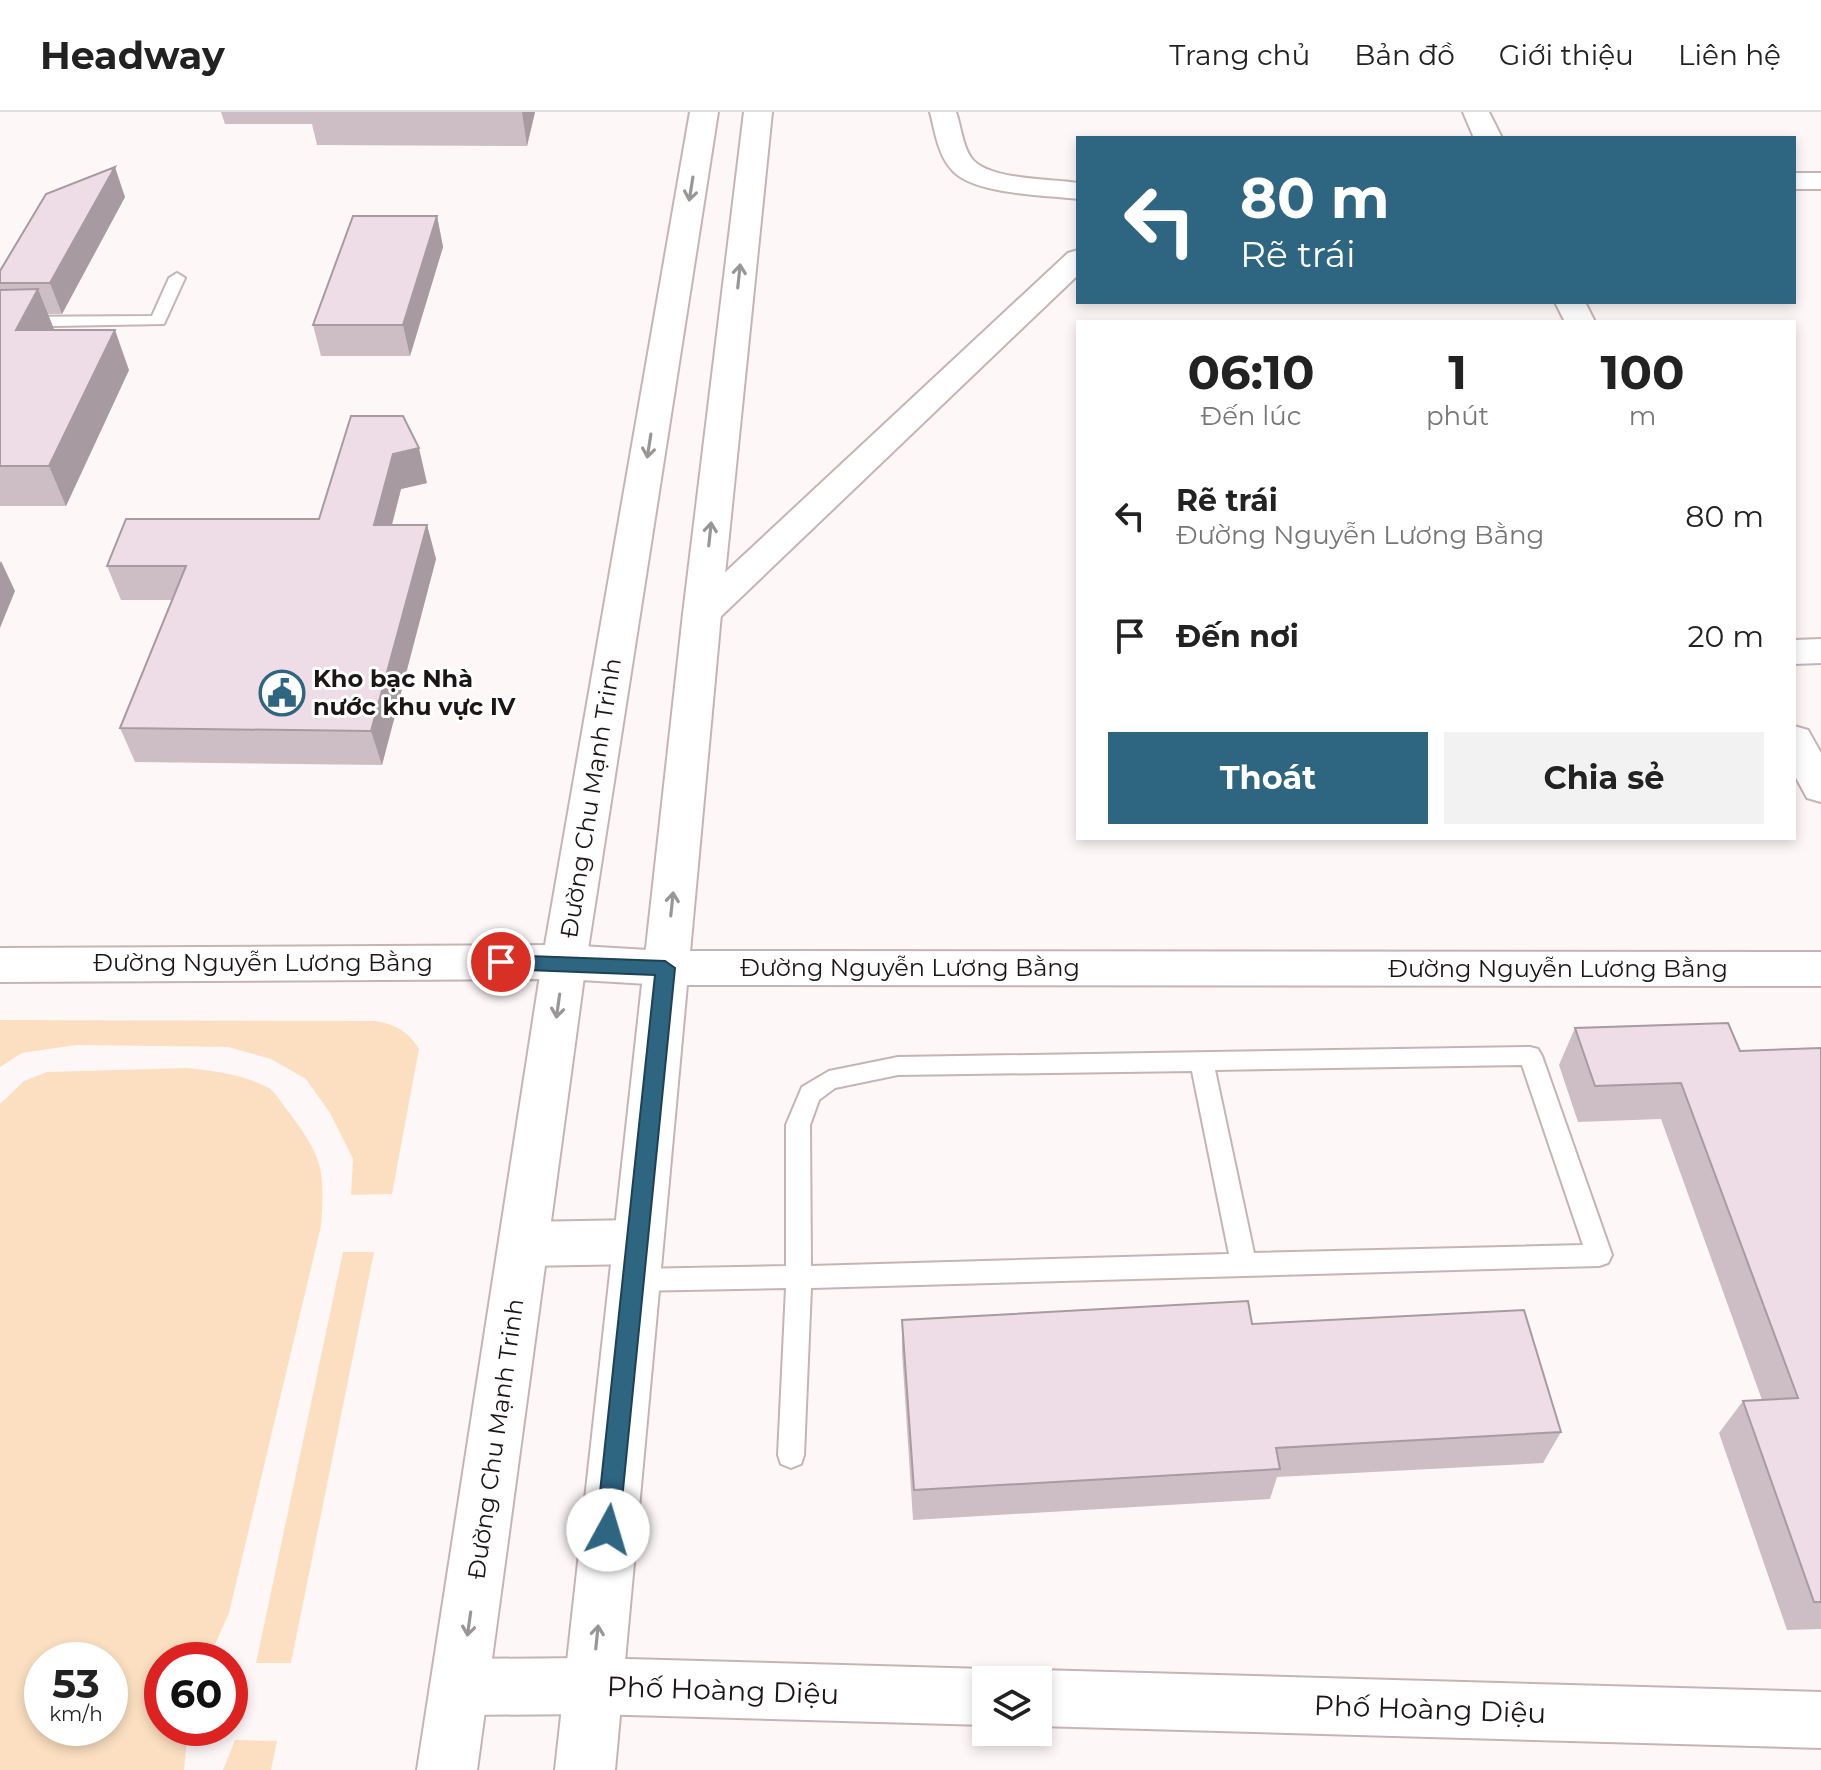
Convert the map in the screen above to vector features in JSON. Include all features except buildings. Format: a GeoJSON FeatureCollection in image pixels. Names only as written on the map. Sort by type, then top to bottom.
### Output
{"type":"FeatureCollection","features":[{"type":"Feature","properties":{"kind":"main road","name":"Đường Chu Mạnh Trinh"},"geometry":{"type":"LineString","coordinates":[[447,1770],[564,962],[704,112]]}},
{"type":"Feature","properties":{"kind":"main road"},"geometry":{"type":"LineString","coordinates":[[585,1770],[665,968],[758,112]]}},
{"type":"Feature","properties":{"kind":"main road","name":"Đường Nguyễn Lương Bằng"},"geometry":{"type":"LineString","coordinates":[[0,965],[564,962],[665,968],[1821,969]]}},
{"type":"Feature","properties":{"kind":"main road"},"geometry":{"type":"LineString","coordinates":[[524,1244],[635,1261]]}},
{"type":"Feature","properties":{"kind":"street"},"geometry":{"type":"LineString","coordinates":[[943,112],[961,164],[970,171],[992,179],[1076,191]]}},
{"type":"Feature","properties":{"kind":"street"},"geometry":{"type":"LineString","coordinates":[[1476,112],[1487,136]]}},
{"type":"Feature","properties":{"kind":"street"},"geometry":{"type":"LineString","coordinates":[[1796,181],[1821,181]]}},
{"type":"Feature","properties":{"kind":"street"},"geometry":{"type":"LineString","coordinates":[[702,614],[1076,261]]}},
{"type":"Feature","properties":{"kind":"street"},"geometry":{"type":"LineString","coordinates":[[1796,652],[1821,651]]}},
{"type":"Feature","properties":{"kind":"street"},"geometry":{"type":"LineString","coordinates":[[1796,743],[1821,788]]}},
{"type":"Feature","properties":{"kind":"street","name":"Phố Hoàng Diệu"},"geometry":{"type":"LineString","coordinates":[[460,1687],[592,1686],[972,1697]]}},
{"type":"Feature","properties":{"kind":"street","name":"Phố Hoàng Diệu"},"geometry":{"type":"LineString","coordinates":[[1052,1698],[1821,1720]]}},
{"type":"Feature","properties":{"kind":"lane"},"geometry":{"type":"LineString","coordinates":[[0,322],[158,321],[177,278]]}},
{"type":"Feature","properties":{"kind":"lane"},"geometry":{"type":"LineString","coordinates":[[635,1261],[745,1276],[799,1277],[1599,1255],[1530,1056],[898,1066],[829,1080],[810,1094],[798,1125],[799,1277],[791,1455]]}},
{"type":"Feature","properties":{"kind":"lane"},"geometry":{"type":"LineString","coordinates":[[1202,1063],[1244,1264]]}},
{"type":"Feature","properties":{"kind":"shaded area"},"geometry":{"type":"Polygon","coordinates":[[[0,1020],[376,1021],[395,1027],[406,1033],[419,1049],[392,1194],[351,1195],[353,1159],[330,1113],[306,1079],[271,1059],[228,1047],[76,1045],[22,1053],[0,1067],[0,1020]]]}},
{"type":"Feature","properties":{"kind":"shaded area"},"geometry":{"type":"Polygon","coordinates":[[[187,1068],[247,1079],[273,1091],[308,1140],[319,1164],[321,1226],[229,1613],[216,1642],[144,1642],[144,1746],[186,1746],[184,1770],[0,1770],[0,1104],[24,1081],[47,1072],[187,1068]]]}},
{"type":"Feature","properties":{"kind":"shaded area"},"geometry":{"type":"Polygon","coordinates":[[[343,1252],[374,1252],[291,1663],[256,1663],[343,1252]]]}},
{"type":"Feature","properties":{"kind":"shaded area"},"geometry":{"type":"Polygon","coordinates":[[[248,1740],[277,1741],[271,1770],[223,1770],[233,1746],[248,1746],[248,1740]]]}},
{"type":"Feature","properties":{"kind":"place","name":"Kho bạc Nhà nước khu vực IV"},"geometry":{"type":"Point","coordinates":[282,693]}},
{"type":"Feature","properties":{"kind":"route"},"geometry":{"type":"LineString","coordinates":[[501,962],[665,968],[608,1530]]}}]}
